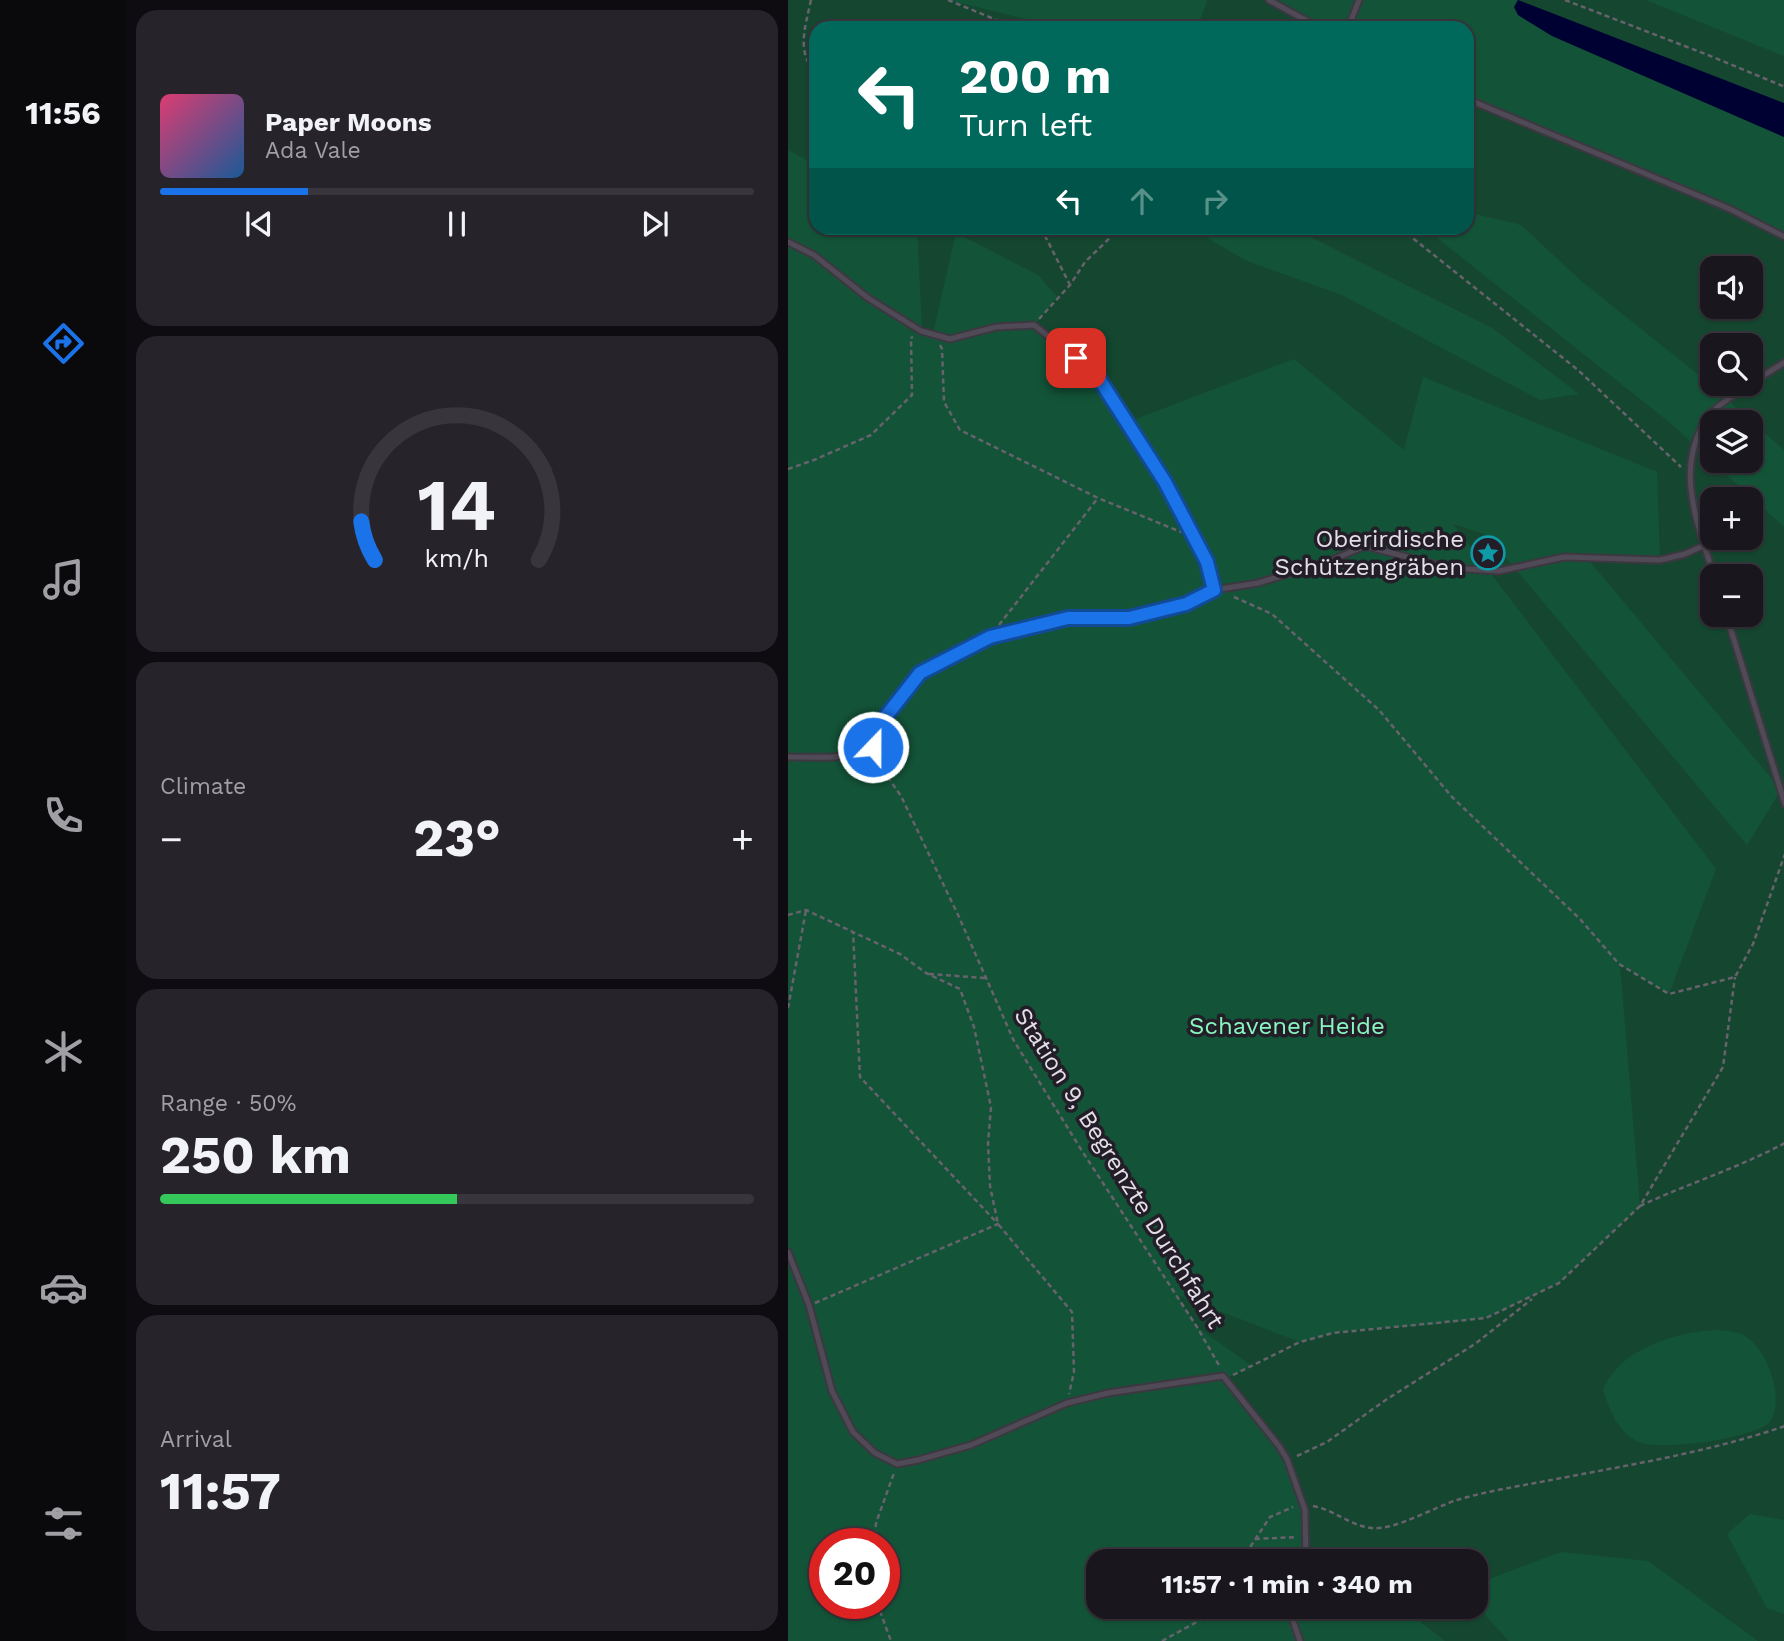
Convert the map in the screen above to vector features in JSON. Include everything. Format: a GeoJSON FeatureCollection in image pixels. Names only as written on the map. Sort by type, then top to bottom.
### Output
{"type":"FeatureCollection","features":[{"type":"Feature","properties":{"kind":"lane"},"geometry":{"type":"LineString","coordinates":[[1269,0],[1307,21]]}},
{"type":"Feature","properties":{"kind":"lane"},"geometry":{"type":"LineString","coordinates":[[1351,21],[1359,0]]}},
{"type":"Feature","properties":{"kind":"lane"},"geometry":{"type":"LineString","coordinates":[[1474,102],[1730,209],[1784,237]]}},
{"type":"Feature","properties":{"kind":"lane"},"geometry":{"type":"LineString","coordinates":[[788,242],[814,256],[868,298],[921,331],[950,339],[996,327],[1034,325],[1096,374],[1165,482],[1207,562],[1214,590]]}},
{"type":"Feature","properties":{"kind":"lane"},"geometry":{"type":"LineString","coordinates":[[1700,528],[1688,474],[1692,451],[1710,413],[1784,362]]}},
{"type":"Feature","properties":{"kind":"lane"},"geometry":{"type":"LineString","coordinates":[[788,757],[840,756],[869,751],[873,747],[876,729],[920,673],[990,637],[1068,618],[1129,618],[1186,604],[1214,590],[1258,583],[1330,561],[1365,546],[1448,568],[1499,571],[1564,557],[1660,560],[1686,554],[1700,547]]}},
{"type":"Feature","properties":{"kind":"lane"},"geometry":{"type":"LineString","coordinates":[[1730,627],[1784,804]]}},
{"type":"Feature","properties":{"kind":"lane"},"geometry":{"type":"LineString","coordinates":[[788,1252],[809,1306],[832,1391],[853,1432],[875,1453],[897,1464],[918,1460],[971,1445],[1067,1403],[1108,1393],[1217,1375],[1227,1378],[1287,1459],[1302,1504],[1306,1549]]}},
{"type":"Feature","properties":{"kind":"lane"},"geometry":{"type":"LineString","coordinates":[[1293,1619],[1300,1641]]}},
{"type":"Feature","properties":{"kind":"path"},"geometry":{"type":"LineString","coordinates":[[809,66],[803,52],[804,29],[811,0]]}},
{"type":"Feature","properties":{"kind":"path"},"geometry":{"type":"LineString","coordinates":[[948,0],[999,21]]}},
{"type":"Feature","properties":{"kind":"path"},"geometry":{"type":"LineString","coordinates":[[1565,0],[1784,87]]}},
{"type":"Feature","properties":{"kind":"path"},"geometry":{"type":"LineString","coordinates":[[1045,235],[1070,285]]}},
{"type":"Feature","properties":{"kind":"path"},"geometry":{"type":"LineString","coordinates":[[1034,325],[1070,285],[1085,262],[1113,235]]}},
{"type":"Feature","properties":{"kind":"path"},"geometry":{"type":"LineString","coordinates":[[1409,235],[1578,370],[1688,474]]}},
{"type":"Feature","properties":{"kind":"path"},"geometry":{"type":"LineString","coordinates":[[788,469],[871,435],[912,395],[911,338],[921,331]]}},
{"type":"Feature","properties":{"kind":"path"},"geometry":{"type":"LineString","coordinates":[[933,334],[942,349],[944,402],[960,430],[1098,498],[1193,537]]}},
{"type":"Feature","properties":{"kind":"path"},"geometry":{"type":"LineString","coordinates":[[990,637],[1098,498]]}},
{"type":"Feature","properties":{"kind":"path"},"geometry":{"type":"LineString","coordinates":[[1214,590],[1244,600],[1272,614],[1379,710],[1452,797],[1580,919],[1619,964],[1669,995],[1735,977]]}},
{"type":"Feature","properties":{"kind":"path","name":"Station 9, Begrenzte Durchfahrt"},"geometry":{"type":"LineString","coordinates":[[869,751],[901,796],[1014,1041],[1082,1151],[1198,1327],[1227,1378]]}},
{"type":"Feature","properties":{"kind":"path"},"geometry":{"type":"LineString","coordinates":[[1227,1378],[1300,1342],[1333,1333],[1364,1329],[1486,1318],[1559,1283],[1640,1206],[1723,1067],[1735,977],[1753,944],[1784,854]]}},
{"type":"Feature","properties":{"kind":"path"},"geometry":{"type":"LineString","coordinates":[[788,915],[806,910],[900,954],[926,973],[960,989],[974,1027],[991,1107],[988,1143],[990,1186],[998,1224]]}},
{"type":"Feature","properties":{"kind":"path"},"geometry":{"type":"LineString","coordinates":[[788,1008],[806,910]]}},
{"type":"Feature","properties":{"kind":"path"},"geometry":{"type":"LineString","coordinates":[[853,932],[860,1077],[998,1224],[1072,1311],[1074,1372],[1067,1403]]}},
{"type":"Feature","properties":{"kind":"path"},"geometry":{"type":"LineString","coordinates":[[926,973],[986,979]]}},
{"type":"Feature","properties":{"kind":"path"},"geometry":{"type":"LineString","coordinates":[[1640,1206],[1784,1143]]}},
{"type":"Feature","properties":{"kind":"path"},"geometry":{"type":"LineString","coordinates":[[809,1306],[998,1224]]}},
{"type":"Feature","properties":{"kind":"path"},"geometry":{"type":"LineString","coordinates":[[1287,1459],[1327,1442],[1387,1399],[1475,1343],[1538,1294]]}},
{"type":"Feature","properties":{"kind":"path"},"geometry":{"type":"LineString","coordinates":[[1249,1549],[1270,1517],[1302,1504],[1325,1508],[1352,1524],[1374,1529],[1458,1500],[1639,1463],[1753,1437],[1784,1426]]}},
{"type":"Feature","properties":{"kind":"path"},"geometry":{"type":"LineString","coordinates":[[876,1528],[897,1464]]}},
{"type":"Feature","properties":{"kind":"path"},"geometry":{"type":"LineString","coordinates":[[1255,1539],[1307,1537]]}},
{"type":"Feature","properties":{"kind":"path"},"geometry":{"type":"LineString","coordinates":[[883,1619],[891,1641]]}},
{"type":"Feature","properties":{"kind":"path"},"geometry":{"type":"LineString","coordinates":[[1162,1641],[1202,1619]]}},
{"type":"Feature","properties":{"kind":"green space","name":"Schavener Heide"},"geometry":{"type":"Polygon","coordinates":[[[788,0],[1784,0],[1784,1641],[802,1641],[788,1614],[788,0]]]}},
{"type":"Feature","properties":{"kind":"green space"},"geometry":{"type":"Polygon","coordinates":[[[948,0],[1207,0],[1200,21],[1035,21],[948,0]]]}},
{"type":"Feature","properties":{"kind":"green space"},"geometry":{"type":"Polygon","coordinates":[[[1269,0],[1518,0],[1518,15],[1552,36],[1784,137],[1784,237],[1730,209],[1474,102],[1474,21],[1307,21],[1269,0]]]}},
{"type":"Feature","properties":{"kind":"green space"},"geometry":{"type":"Polygon","coordinates":[[[1646,0],[1784,0],[1784,56],[1646,0]]]}},
{"type":"Feature","properties":{"kind":"green space","name":"Schavener Heide"},"geometry":{"type":"Polygon","coordinates":[[[788,150],[809,161],[809,235],[917,235],[922,331],[933,334],[956,235],[1038,275],[1057,297],[1035,325],[1096,374],[1128,422],[1294,359],[1404,450],[1423,377],[1657,472],[1660,560],[1586,557],[1781,790],[1747,845],[1487,535],[1453,524],[1716,869],[1669,994],[1620,965],[1640,1206],[1559,1283],[1486,1318],[1333,1333],[1300,1342],[1177,1295],[1197,1327],[1252,1366],[1227,1378],[1279,1446],[1305,1510],[1307,1549],[1086,1549],[1086,1619],[1417,1619],[1445,1641],[788,1641],[788,150]]]}},
{"type":"Feature","properties":{"kind":"green space"},"geometry":{"type":"Polygon","coordinates":[[[1474,214],[1521,225],[1580,280],[1700,376],[1700,396],[1723,396],[1739,410],[1700,410],[1700,450],[1668,421],[1436,237],[1474,235],[1474,214]]]}},
{"type":"Feature","properties":{"kind":"green space"},"geometry":{"type":"Polygon","coordinates":[[[1202,235],[1307,235],[1492,328],[1579,394],[1540,400],[1342,295],[1247,261],[1202,235]]]}},
{"type":"Feature","properties":{"kind":"green space"},"geometry":{"type":"Polygon","coordinates":[[[1763,431],[1784,450],[1784,527],[1763,508],[1763,487],[1740,487],[1725,473],[1763,473],[1763,431]]]}},
{"type":"Feature","properties":{"kind":"green space"},"geometry":{"type":"Polygon","coordinates":[[[1716,1330],[1743,1335],[1760,1351],[1772,1375],[1775,1388],[1776,1401],[1770,1422],[1745,1434],[1706,1442],[1666,1445],[1639,1442],[1632,1438],[1620,1427],[1603,1390],[1611,1376],[1622,1364],[1650,1345],[1684,1334],[1716,1330]]]}},
{"type":"Feature","properties":{"kind":"green space"},"geometry":{"type":"Polygon","coordinates":[[[1750,1514],[1784,1520],[1784,1614],[1767,1608],[1727,1534],[1750,1514]]]}},
{"type":"Feature","properties":{"kind":"green space"},"geometry":{"type":"Polygon","coordinates":[[[1561,1552],[1648,1561],[1758,1641],[1509,1641],[1488,1618],[1488,1579],[1561,1552]]]}},
{"type":"Feature","properties":{"kind":"shaded area"},"geometry":{"type":"Polygon","coordinates":[[[1518,0],[1784,103],[1784,137],[1552,36],[1518,15],[1514,7],[1518,0]]]}},
{"type":"Feature","properties":{"kind":"place","name":"Oberirdische Schützengräben"},"geometry":{"type":"Point","coordinates":[1488,553]}},
{"type":"Feature","properties":{"kind":"route"},"geometry":{"type":"LineString","coordinates":[[873,747],[876,729],[920,673],[990,637],[1068,618],[1129,618],[1186,604],[1214,590],[1207,562],[1165,482],[1096,374],[1076,358]]}}]}
